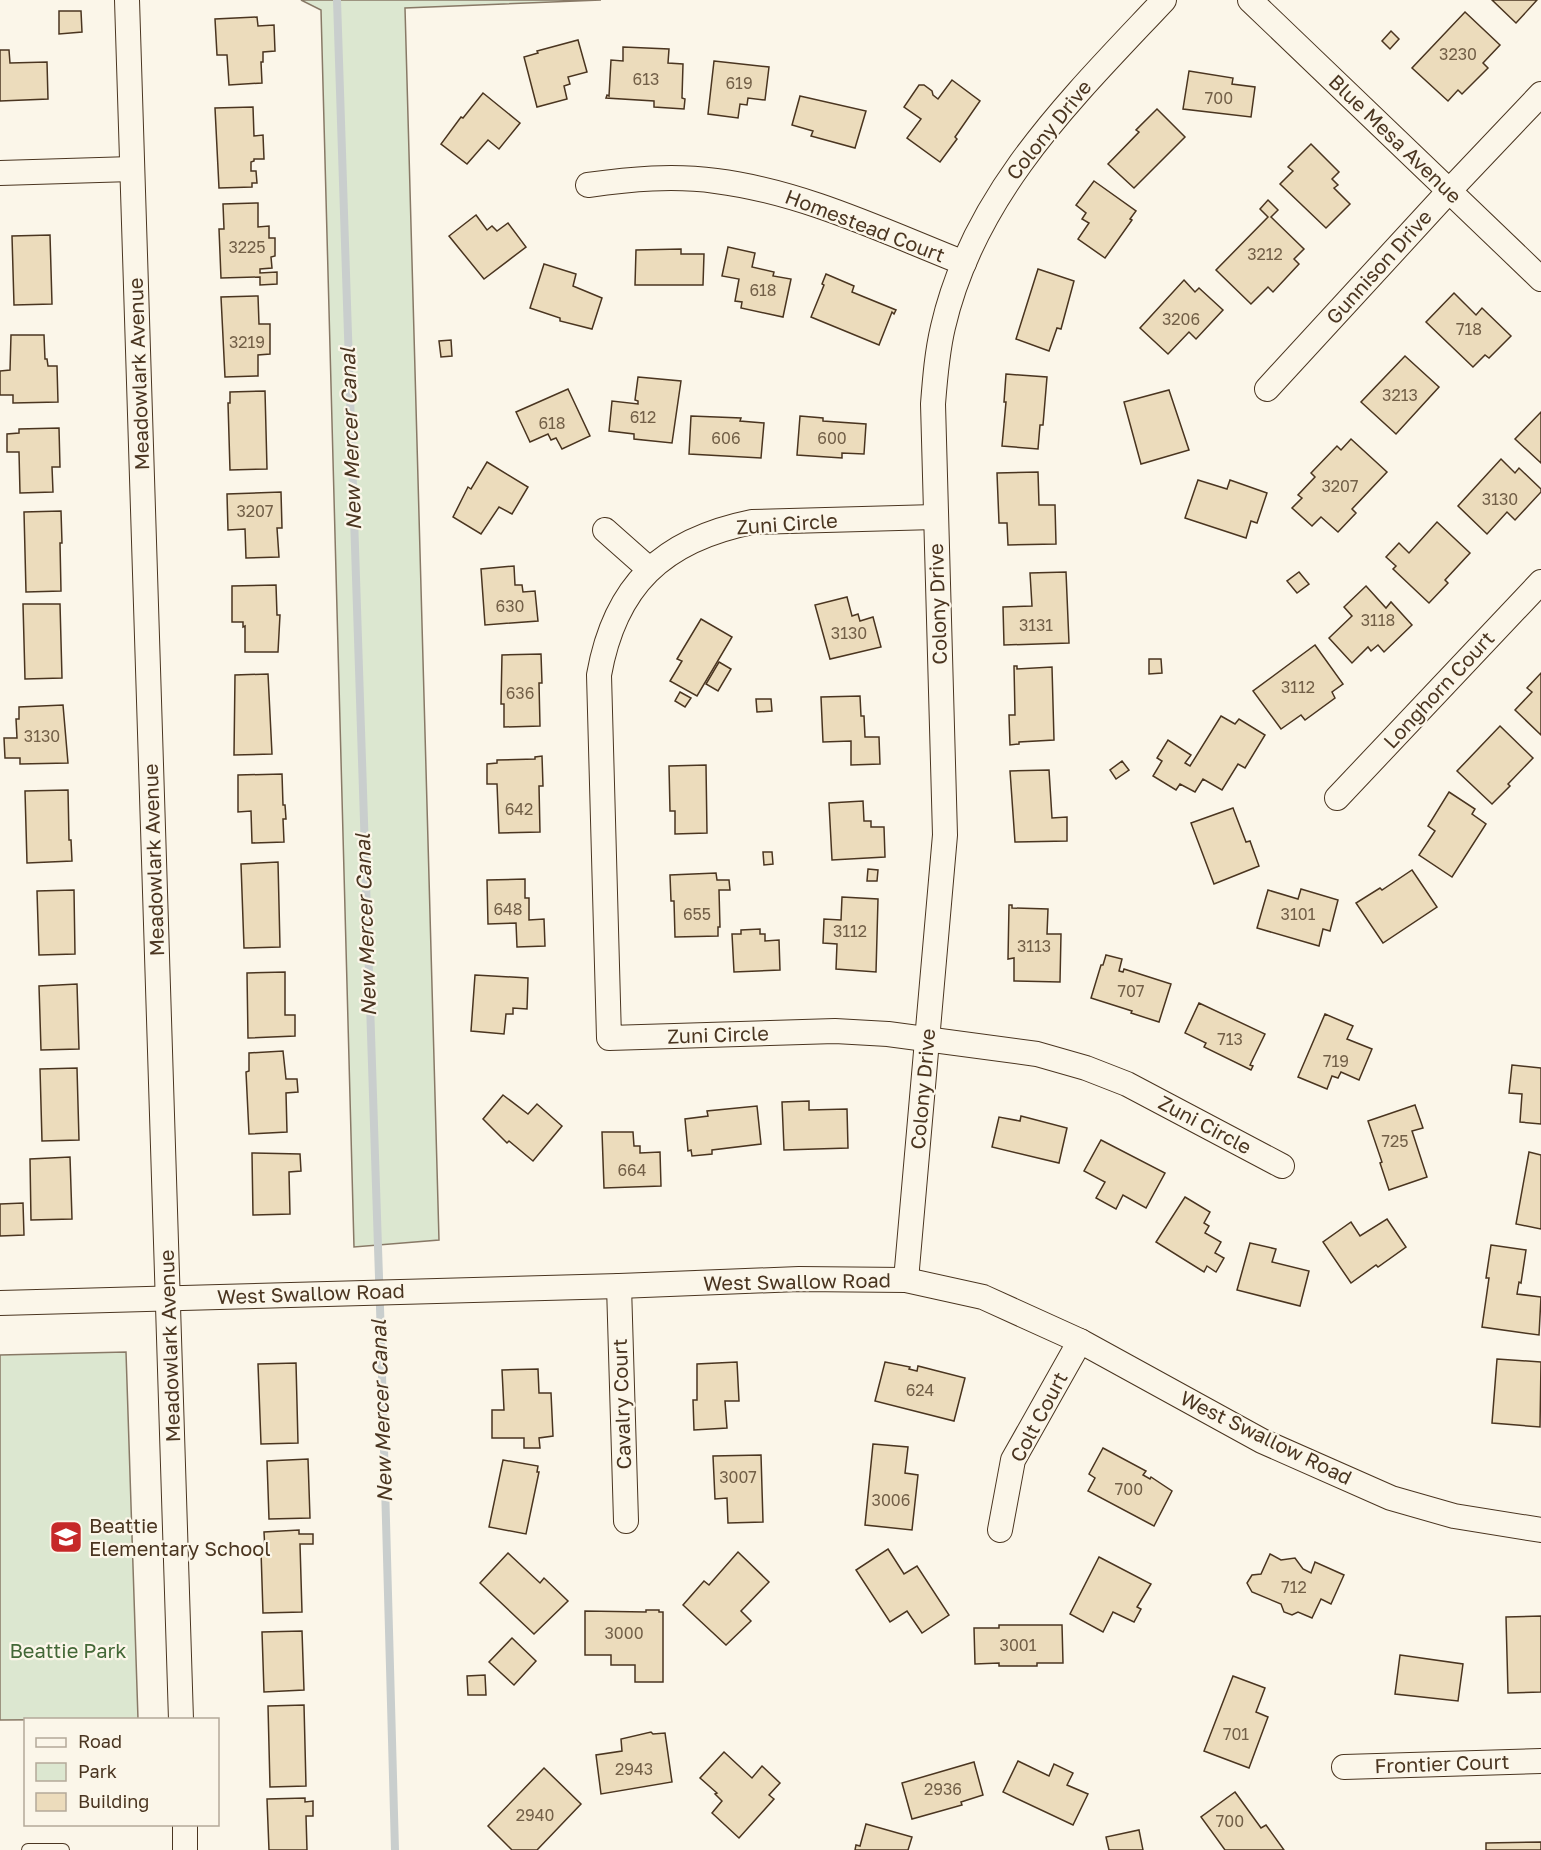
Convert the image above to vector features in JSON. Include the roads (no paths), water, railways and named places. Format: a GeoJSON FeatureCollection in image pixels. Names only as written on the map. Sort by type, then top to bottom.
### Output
{"type":"FeatureCollection","features":[{"type":"Feature","properties":{"kind":"street","name":"Meadowlark Avenue"},"geometry":{"type":"LineString","coordinates":[[127,0],[182,1718]]}},
{"type":"Feature","properties":{"kind":"street","name":"Colony Drive"},"geometry":{"type":"LineString","coordinates":[[906,1280],[945,835],[933,404],[938,353],[944,325],[964,263],[977,232],[1008,180],[1044,130],[1164,0]]}},
{"type":"Feature","properties":{"kind":"street","name":"Blue Mesa Avenue"},"geometry":{"type":"LineString","coordinates":[[1250,0],[1541,279]]}},
{"type":"Feature","properties":{"kind":"street","name":"Gunnison Drive"},"geometry":{"type":"LineString","coordinates":[[1267,389],[1449,190],[1541,94]]}},
{"type":"Feature","properties":{"kind":"street"},"geometry":{"type":"LineString","coordinates":[[0,173],[132,169]]}},
{"type":"Feature","properties":{"kind":"street","name":"Homestead Court"},"geometry":{"type":"LineString","coordinates":[[588,185],[629,179],[676,178],[716,180],[770,190],[822,206],[964,263]]}},
{"type":"Feature","properties":{"kind":"street","name":"Zuni Circle"},"geometry":{"type":"LineString","coordinates":[[935,517],[752,522],[722,528],[700,536],[679,548],[650,569],[631,592],[615,618],[603,651],[599,675],[609,1038],[835,1031],[888,1034],[1037,1054],[1086,1068],[1127,1084],[1282,1166]]}},
{"type":"Feature","properties":{"kind":"street"},"geometry":{"type":"LineString","coordinates":[[605,530],[650,569]]}},
{"type":"Feature","properties":{"kind":"street","name":"Longhorn Court"},"geometry":{"type":"LineString","coordinates":[[1337,798],[1541,582]]}},
{"type":"Feature","properties":{"kind":"street","name":"West Swallow Road"},"geometry":{"type":"LineString","coordinates":[[0,1303],[799,1279],[906,1280],[983,1297],[1080,1341],[1263,1441],[1391,1498],[1454,1515],[1541,1530]]}},
{"type":"Feature","properties":{"kind":"street","name":"Cavalry Court"},"geometry":{"type":"LineString","coordinates":[[619,1286],[626,1521]]}},
{"type":"Feature","properties":{"kind":"street","name":"Colt Court"},"geometry":{"type":"LineString","coordinates":[[1000,1530],[1013,1460],[1080,1341]]}},
{"type":"Feature","properties":{"kind":"street","name":"Frontier Court"},"geometry":{"type":"LineString","coordinates":[[1344,1767],[1541,1761]]}},
{"type":"Feature","properties":{"kind":"street"},"geometry":{"type":"LineString","coordinates":[[185,1826],[185,1850]]}},
{"type":"Feature","properties":{"kind":"lane"},"geometry":{"type":"LineString","coordinates":[[28,1850],[63,1850]]}},
{"type":"Feature","properties":{"kind":"waterway","name":"New Mercer Canal"},"geometry":{"type":"LineString","coordinates":[[337,0],[381,1338],[395,1850]]}},
{"type":"Feature","properties":{"kind":"place","name":"Beattie Elementary School"},"geometry":{"type":"Point","coordinates":[66,1537]}},
{"type":"Feature","properties":{"kind":"park label","name":"Beattie Park"},"geometry":{"type":"Point","coordinates":[68,1651]}}]}
